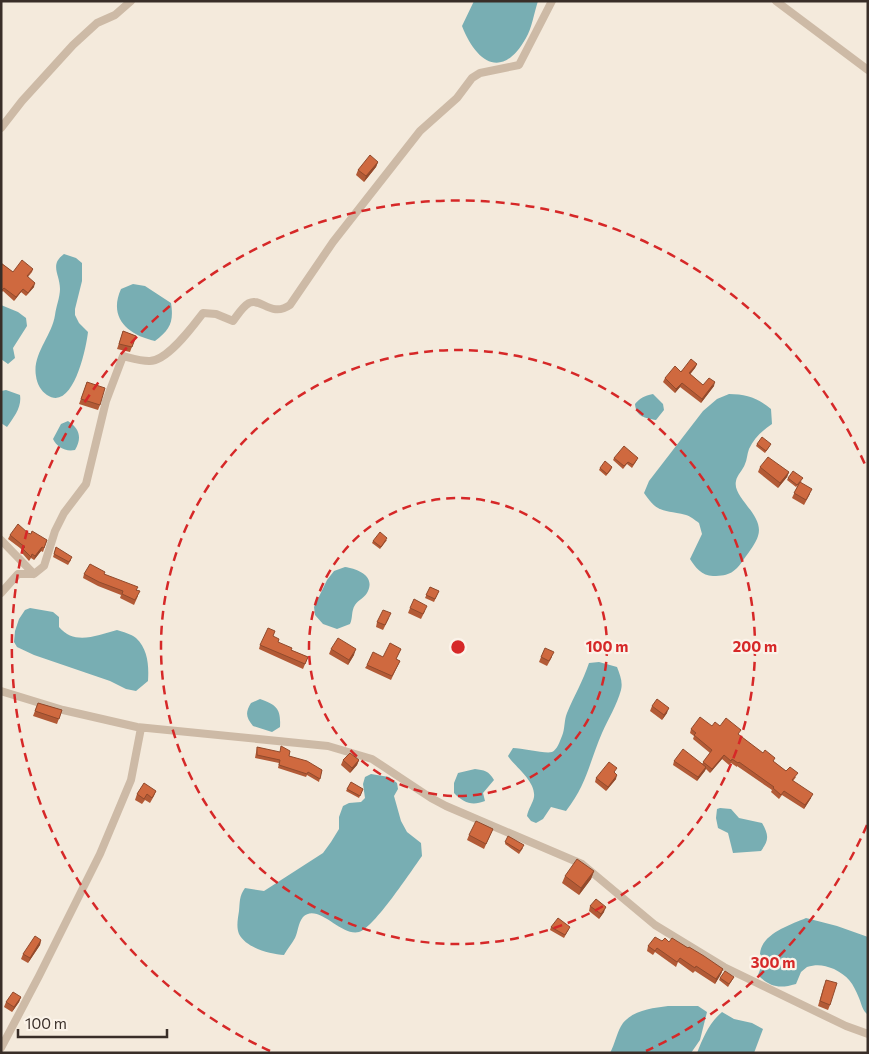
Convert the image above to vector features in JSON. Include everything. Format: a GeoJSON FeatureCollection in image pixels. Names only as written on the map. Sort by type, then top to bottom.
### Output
{"type":"FeatureCollection","features":[{"type":"Feature","properties":{"kind":"street"},"geometry":{"type":"LineString","coordinates":[[1,128],[22,101],[73,44],[97,24],[115,15],[131,1]]}},
{"type":"Feature","properties":{"kind":"street"},"geometry":{"type":"LineString","coordinates":[[1,593],[18,574],[34,574],[44,566],[55,531],[64,513],[86,484],[106,401],[122,356],[151,362],[166,354],[183,338],[203,314],[216,314],[233,321],[249,303],[255,302],[278,310],[284,310],[290,305],[333,242],[420,131],[456,98],[472,78],[488,71],[519,65],[552,1]]}},
{"type":"Feature","properties":{"kind":"street"},"geometry":{"type":"LineString","coordinates":[[776,1],[868,70]]}},
{"type":"Feature","properties":{"kind":"street"},"geometry":{"type":"LineString","coordinates":[[1,540],[34,574]]}},
{"type":"Feature","properties":{"kind":"street"},"geometry":{"type":"LineString","coordinates":[[1,691],[63,710],[141,728],[328,746],[372,759],[446,806],[582,864],[655,925],[724,967],[846,1026],[868,1034]]}},
{"type":"Feature","properties":{"kind":"street"},"geometry":{"type":"LineString","coordinates":[[1,1048],[100,854],[131,780],[141,728]]}},
{"type":"Feature","properties":{"kind":"water"},"geometry":{"type":"Polygon","coordinates":[[[474,1],[538,1],[526,38],[517,51],[508,59],[499,63],[490,62],[482,57],[468,39],[462,26],[474,1]]]}},
{"type":"Feature","properties":{"kind":"water"},"geometry":{"type":"Polygon","coordinates":[[[64,254],[76,258],[82,263],[82,281],[75,315],[79,323],[88,332],[81,364],[71,387],[64,395],[56,398],[47,395],[41,389],[38,384],[36,368],[39,353],[53,323],[60,289],[56,266],[64,254]]]}},
{"type":"Feature","properties":{"kind":"water"},"geometry":{"type":"Polygon","coordinates":[[[133,284],[145,286],[171,303],[172,315],[170,325],[155,341],[129,330],[119,317],[117,309],[121,289],[133,284]]]}},
{"type":"Feature","properties":{"kind":"water"},"geometry":{"type":"Polygon","coordinates":[[[1,305],[18,312],[26,318],[27,326],[13,348],[15,358],[8,364],[1,359],[1,305]]]}},
{"type":"Feature","properties":{"kind":"water"},"geometry":{"type":"Polygon","coordinates":[[[6,390],[20,395],[20,404],[17,412],[7,427],[1,423],[1,391],[6,390]]]}},
{"type":"Feature","properties":{"kind":"water"},"geometry":{"type":"Polygon","coordinates":[[[653,394],[663,404],[664,410],[656,420],[639,414],[635,404],[642,398],[653,394]]]}},
{"type":"Feature","properties":{"kind":"water"},"geometry":{"type":"Polygon","coordinates":[[[729,394],[751,397],[766,405],[771,409],[772,424],[753,441],[736,481],[739,494],[757,521],[759,528],[757,539],[735,570],[724,575],[709,576],[702,573],[690,559],[702,534],[699,523],[688,516],[658,508],[644,493],[649,481],[703,411],[717,399],[729,394]]]}},
{"type":"Feature","properties":{"kind":"water"},"geometry":{"type":"Polygon","coordinates":[[[68,421],[79,434],[79,442],[75,450],[62,448],[53,439],[61,424],[68,421]]]}},
{"type":"Feature","properties":{"kind":"water"},"geometry":{"type":"Polygon","coordinates":[[[345,567],[355,569],[364,574],[370,585],[364,597],[356,603],[350,624],[337,629],[323,624],[315,615],[314,607],[327,580],[334,571],[345,567]]]}},
{"type":"Feature","properties":{"kind":"water"},"geometry":{"type":"Polygon","coordinates":[[[30,608],[53,612],[59,617],[59,627],[65,633],[79,638],[117,630],[136,638],[145,652],[148,664],[148,681],[136,691],[126,689],[110,681],[34,655],[17,647],[14,642],[19,619],[25,610],[30,608]]]}},
{"type":"Feature","properties":{"kind":"water"},"geometry":{"type":"Polygon","coordinates":[[[599,662],[617,667],[622,687],[579,792],[566,811],[551,807],[543,819],[536,823],[531,821],[527,816],[534,797],[532,785],[508,756],[513,748],[539,752],[552,752],[555,749],[563,733],[567,713],[589,663],[599,662]]]}},
{"type":"Feature","properties":{"kind":"water"},"geometry":{"type":"Polygon","coordinates":[[[260,699],[270,703],[279,712],[280,727],[272,732],[253,726],[248,717],[247,712],[251,703],[260,699]]]}},
{"type":"Feature","properties":{"kind":"water"},"geometry":{"type":"Polygon","coordinates":[[[475,769],[486,771],[494,780],[483,793],[485,801],[472,803],[461,799],[454,793],[454,783],[458,773],[475,769]]]}},
{"type":"Feature","properties":{"kind":"water"},"geometry":{"type":"Polygon","coordinates":[[[371,774],[389,777],[397,783],[398,789],[394,796],[401,821],[407,832],[421,843],[422,856],[392,898],[374,921],[359,932],[345,930],[323,916],[309,914],[301,919],[295,938],[284,955],[265,952],[247,943],[239,934],[237,925],[240,899],[245,888],[264,891],[323,853],[339,829],[339,817],[343,806],[349,803],[361,802],[365,798],[363,784],[365,777],[371,774]]]}},
{"type":"Feature","properties":{"kind":"water"},"geometry":{"type":"Polygon","coordinates":[[[717,809],[731,809],[739,818],[762,823],[767,837],[766,844],[761,851],[733,853],[728,833],[718,828],[716,818],[717,809]]]}},
{"type":"Feature","properties":{"kind":"water"},"geometry":{"type":"Polygon","coordinates":[[[806,918],[868,937],[868,1015],[863,1009],[852,984],[843,974],[834,969],[817,965],[807,967],[801,972],[796,984],[780,987],[767,982],[758,975],[764,959],[760,954],[765,941],[777,931],[806,918]]]}},
{"type":"Feature","properties":{"kind":"water"},"geometry":{"type":"Polygon","coordinates":[[[668,1006],[698,1006],[707,1012],[700,1040],[691,1053],[610,1053],[621,1026],[627,1019],[644,1010],[668,1006]]]}},
{"type":"Feature","properties":{"kind":"water"},"geometry":{"type":"Polygon","coordinates":[[[722,1012],[734,1019],[752,1023],[763,1029],[754,1053],[697,1053],[710,1026],[722,1012]]]}},
{"type":"Feature","properties":{"kind":"building"},"geometry":{"type":"Polygon","coordinates":[[[370,155],[378,162],[366,176],[358,170],[370,155]]]}},
{"type":"Feature","properties":{"kind":"building"},"geometry":{"type":"Polygon","coordinates":[[[22,260],[33,269],[27,276],[35,283],[28,293],[23,289],[16,297],[4,288],[1,291],[1,263],[13,272],[22,260]]]}},
{"type":"Feature","properties":{"kind":"building"},"geometry":{"type":"Polygon","coordinates":[[[123,331],[136,336],[132,347],[119,344],[123,331]]]}},
{"type":"Feature","properties":{"kind":"building"},"geometry":{"type":"Polygon","coordinates":[[[691,359],[697,364],[689,373],[703,385],[709,378],[715,382],[702,399],[682,383],[676,389],[665,378],[675,366],[681,372],[691,359]]]}},
{"type":"Feature","properties":{"kind":"building"},"geometry":{"type":"Polygon","coordinates":[[[87,382],[105,388],[100,405],[81,399],[87,382]]]}},
{"type":"Feature","properties":{"kind":"building"},"geometry":{"type":"Polygon","coordinates":[[[762,437],[771,444],[766,451],[757,444],[762,437]]]}},
{"type":"Feature","properties":{"kind":"building"},"geometry":{"type":"Polygon","coordinates":[[[624,446],[638,458],[633,465],[628,462],[624,466],[614,458],[624,446]]]}},
{"type":"Feature","properties":{"kind":"building"},"geometry":{"type":"Polygon","coordinates":[[[768,457],[789,472],[780,483],[760,467],[768,457]]]}},
{"type":"Feature","properties":{"kind":"building"},"geometry":{"type":"Polygon","coordinates":[[[605,461],[612,467],[607,474],[600,468],[605,461]]]}},
{"type":"Feature","properties":{"kind":"building"},"geometry":{"type":"Polygon","coordinates":[[[793,471],[803,478],[797,485],[788,478],[793,471]]]}},
{"type":"Feature","properties":{"kind":"building"},"geometry":{"type":"Polygon","coordinates":[[[800,482],[812,489],[806,500],[794,493],[800,482]]]}},
{"type":"Feature","properties":{"kind":"building"},"geometry":{"type":"Polygon","coordinates":[[[18,524],[28,533],[31,534],[32,531],[47,540],[44,548],[42,547],[35,556],[32,554],[31,557],[23,549],[25,547],[10,535],[18,524]]]}},
{"type":"Feature","properties":{"kind":"building"},"geometry":{"type":"Polygon","coordinates":[[[380,532],[387,538],[381,547],[373,541],[380,532]]]}},
{"type":"Feature","properties":{"kind":"building"},"geometry":{"type":"Polygon","coordinates":[[[56,547],[72,557],[69,562],[54,554],[56,547]]]}},
{"type":"Feature","properties":{"kind":"building"},"geometry":{"type":"Polygon","coordinates":[[[90,564],[105,572],[104,574],[138,587],[136,590],[140,591],[135,600],[122,594],[123,591],[84,574],[90,564]]]}},
{"type":"Feature","properties":{"kind":"building"},"geometry":{"type":"Polygon","coordinates":[[[430,587],[439,591],[435,599],[426,595],[430,587]]]}},
{"type":"Feature","properties":{"kind":"building"},"geometry":{"type":"Polygon","coordinates":[[[414,599],[427,606],[423,614],[410,608],[414,599]]]}},
{"type":"Feature","properties":{"kind":"building"},"geometry":{"type":"Polygon","coordinates":[[[383,610],[391,613],[385,625],[377,622],[383,610]]]}},
{"type":"Feature","properties":{"kind":"building"},"geometry":{"type":"Polygon","coordinates":[[[268,628],[275,631],[273,636],[279,639],[278,642],[308,657],[305,664],[260,645],[268,628]]]}},
{"type":"Feature","properties":{"kind":"building"},"geometry":{"type":"Polygon","coordinates":[[[338,638],[356,649],[349,660],[331,649],[338,638]]]}},
{"type":"Feature","properties":{"kind":"building"},"geometry":{"type":"Polygon","coordinates":[[[390,643],[401,649],[396,659],[400,661],[392,676],[367,665],[373,652],[383,657],[390,643]]]}},
{"type":"Feature","properties":{"kind":"building"},"geometry":{"type":"Polygon","coordinates":[[[545,648],[554,652],[549,661],[541,657],[545,648]]]}},
{"type":"Feature","properties":{"kind":"building"},"geometry":{"type":"Polygon","coordinates":[[[657,699],[669,708],[664,715],[652,706],[657,699]]]}},
{"type":"Feature","properties":{"kind":"building"},"geometry":{"type":"Polygon","coordinates":[[[38,703],[62,710],[59,719],[35,711],[38,703]]]}},
{"type":"Feature","properties":{"kind":"building"},"geometry":{"type":"Polygon","coordinates":[[[700,717],[712,726],[715,722],[720,726],[726,718],[741,730],[738,734],[763,753],[765,750],[775,758],[773,761],[786,771],[790,767],[798,773],[792,780],[813,794],[805,805],[784,791],[781,795],[774,787],[739,762],[732,759],[731,761],[724,755],[712,769],[703,762],[712,750],[694,735],[696,733],[691,729],[700,717]]]}},
{"type":"Feature","properties":{"kind":"building"},"geometry":{"type":"Polygon","coordinates":[[[281,746],[290,751],[289,756],[307,761],[322,770],[320,779],[308,772],[307,774],[279,765],[280,760],[257,755],[257,747],[280,752],[281,746]]]}},
{"type":"Feature","properties":{"kind":"building"},"geometry":{"type":"Polygon","coordinates":[[[683,749],[706,767],[698,777],[674,761],[683,749]]]}},
{"type":"Feature","properties":{"kind":"building"},"geometry":{"type":"Polygon","coordinates":[[[350,753],[359,760],[352,768],[343,760],[350,753]]]}},
{"type":"Feature","properties":{"kind":"building"},"geometry":{"type":"Polygon","coordinates":[[[609,762],[617,768],[614,772],[617,775],[608,787],[596,778],[609,762]]]}},
{"type":"Feature","properties":{"kind":"building"},"geometry":{"type":"Polygon","coordinates":[[[351,782],[363,789],[360,796],[347,789],[351,782]]]}},
{"type":"Feature","properties":{"kind":"building"},"geometry":{"type":"Polygon","coordinates":[[[144,783],[156,791],[152,798],[147,794],[144,799],[137,794],[144,783]]]}},
{"type":"Feature","properties":{"kind":"building"},"geometry":{"type":"Polygon","coordinates":[[[476,821],[493,829],[486,844],[469,835],[476,821]]]}},
{"type":"Feature","properties":{"kind":"building"},"geometry":{"type":"Polygon","coordinates":[[[508,836],[524,845],[520,851],[505,842],[508,836]]]}},
{"type":"Feature","properties":{"kind":"building"},"geometry":{"type":"Polygon","coordinates":[[[577,859],[594,871],[581,888],[565,876],[577,859]]]}},
{"type":"Feature","properties":{"kind":"building"},"geometry":{"type":"Polygon","coordinates":[[[596,899],[606,907],[601,914],[590,906],[596,899]]]}},
{"type":"Feature","properties":{"kind":"building"},"geometry":{"type":"Polygon","coordinates":[[[558,918],[570,927],[565,935],[551,927],[558,918]]]}},
{"type":"Feature","properties":{"kind":"building"},"geometry":{"type":"Polygon","coordinates":[[[35,936],[41,940],[30,958],[23,954],[35,936]]]}},
{"type":"Feature","properties":{"kind":"building"},"geometry":{"type":"Polygon","coordinates":[[[655,937],[662,941],[665,938],[669,942],[672,938],[723,969],[716,979],[680,958],[677,962],[657,948],[655,951],[648,946],[655,937]]]}},
{"type":"Feature","properties":{"kind":"building"},"geometry":{"type":"Polygon","coordinates":[[[725,971],[734,977],[729,984],[720,978],[725,971]]]}},
{"type":"Feature","properties":{"kind":"building"},"geometry":{"type":"Polygon","coordinates":[[[826,980],[837,983],[830,1005],[820,1001],[826,980]]]}},
{"type":"Feature","properties":{"kind":"building"},"geometry":{"type":"Polygon","coordinates":[[[13,992],[21,997],[14,1007],[6,1002],[13,992]]]}}]}
